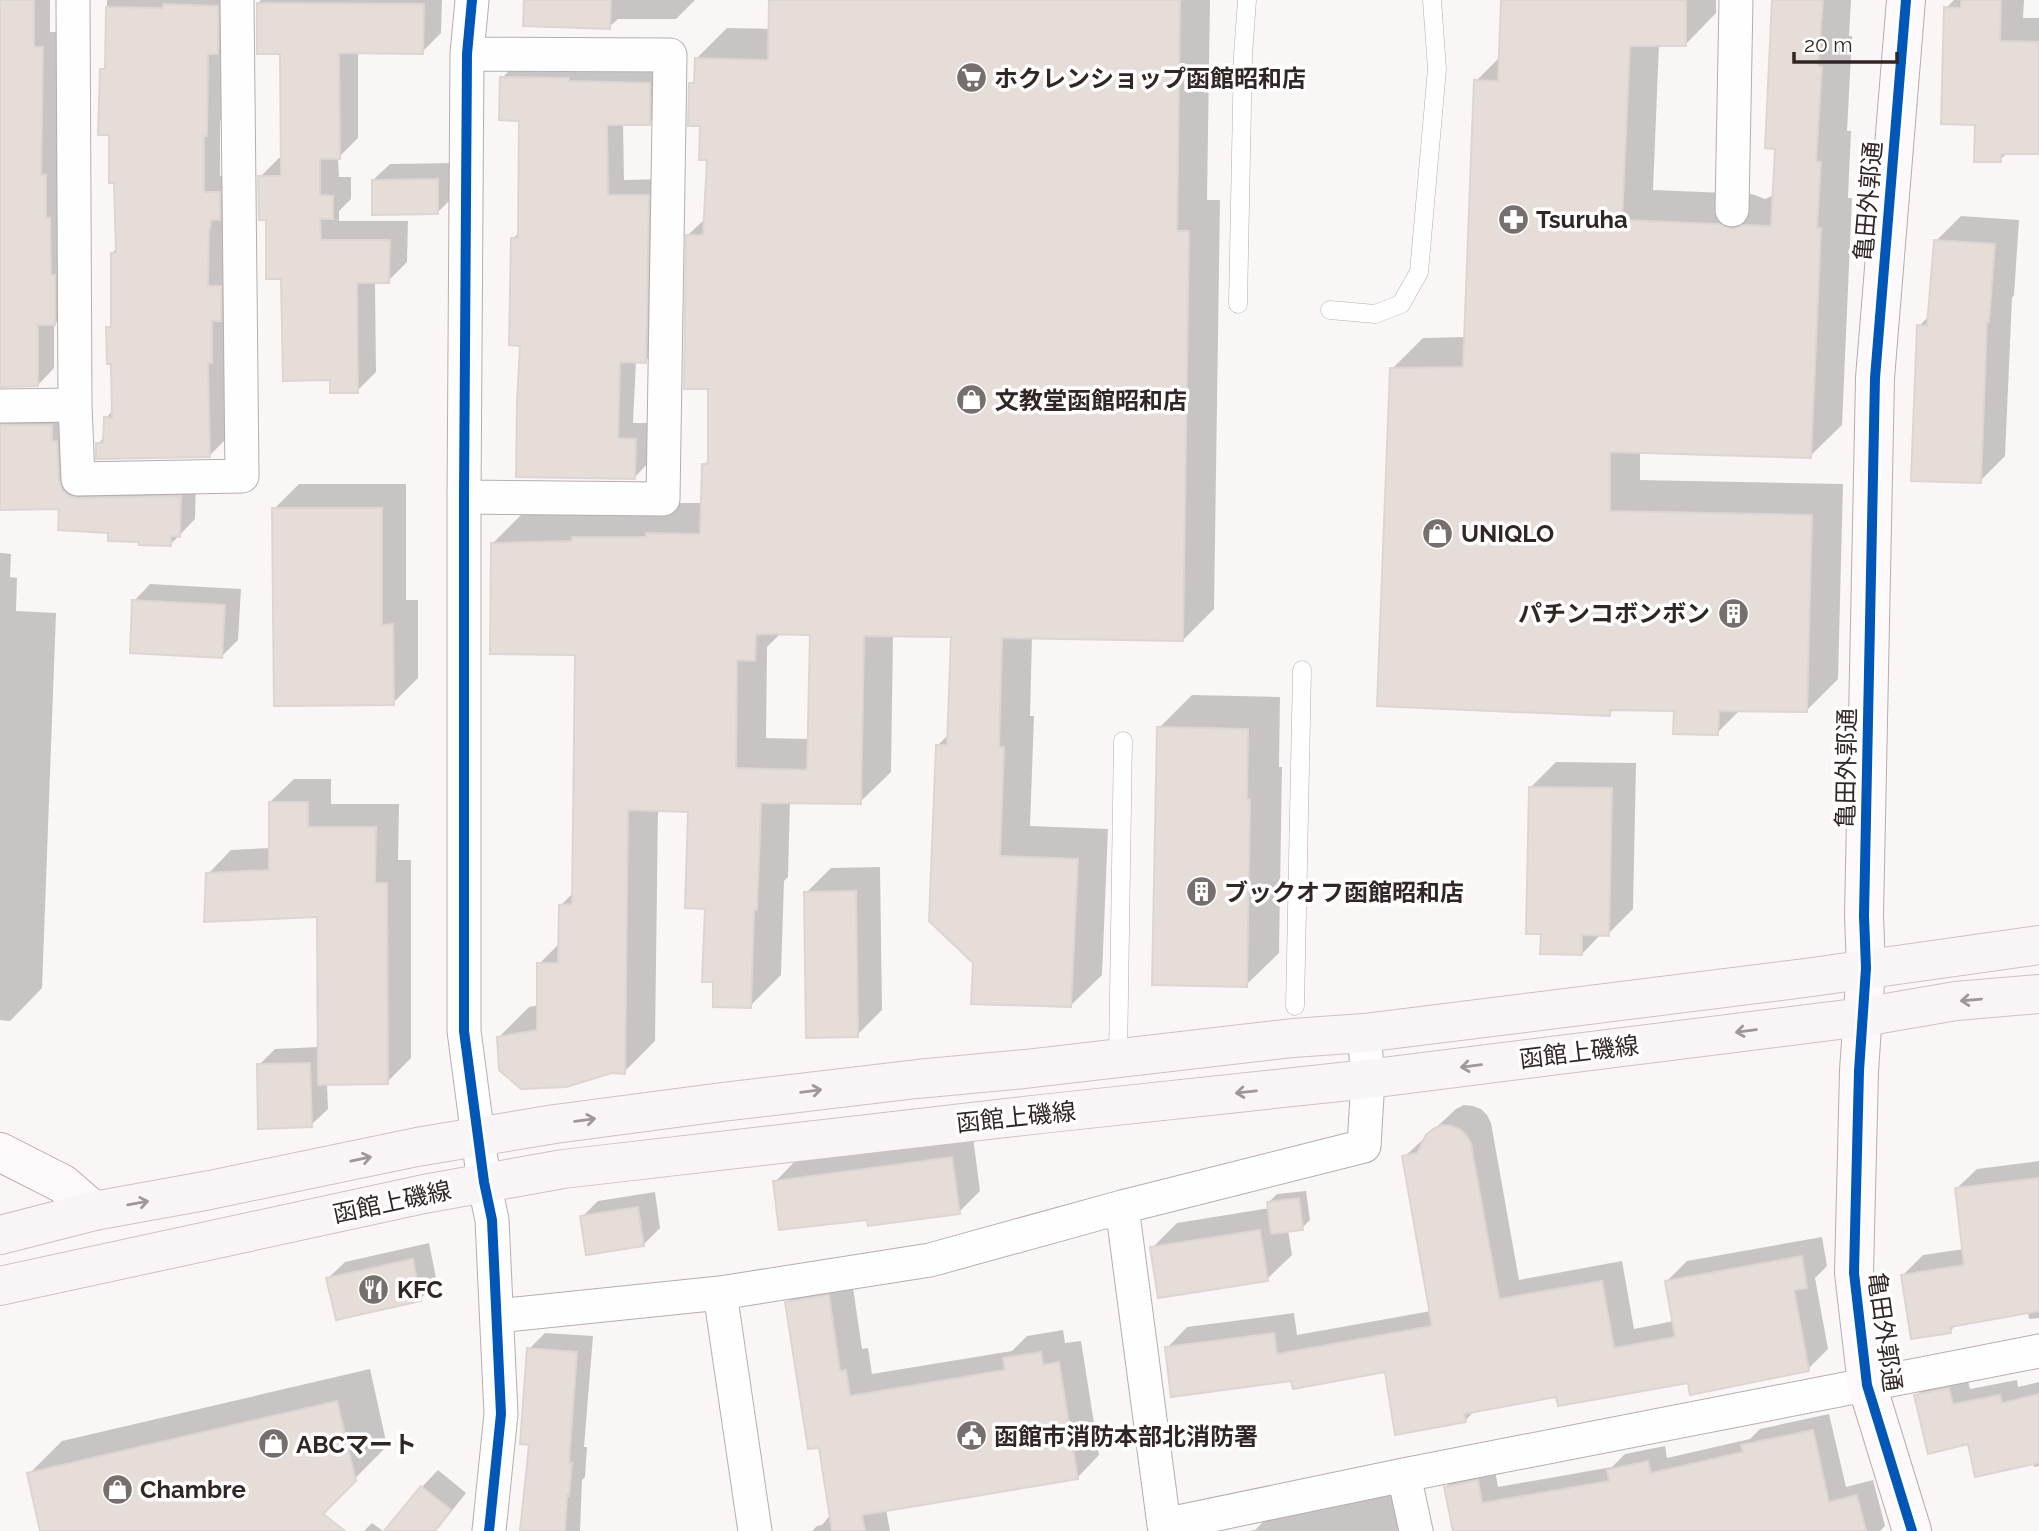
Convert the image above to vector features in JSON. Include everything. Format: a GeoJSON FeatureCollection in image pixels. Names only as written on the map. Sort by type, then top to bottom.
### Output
{"type":"FeatureCollection","features":[{"type":"Feature","properties":{"kind":"main road","name":"函館上磯線"},"geometry":{"type":"LineString","coordinates":[[0,1235],[94,1211],[417,1147],[555,1124],[916,1079],[1364,1032],[1805,978],[2039,945]]}},
{"type":"Feature","properties":{"kind":"main road","name":"函館上磯線"},"geometry":{"type":"LineString","coordinates":[[0,1286],[484,1182],[563,1169],[1368,1079],[1863,1017],[1956,1001],[2039,994]]}},
{"type":"Feature","properties":{"kind":"street"},"geometry":{"type":"LineString","coordinates":[[73,0],[75,405],[78,479],[243,476],[237,0]]}},
{"type":"Feature","properties":{"kind":"street"},"geometry":{"type":"LineString","coordinates":[[472,0],[467,54],[464,1031],[484,1182],[492,1220],[497,1316],[500,1414],[489,1531]]}},
{"type":"Feature","properties":{"kind":"street"},"geometry":{"type":"LineString","coordinates":[[1732,210],[1737,0]]}},
{"type":"Feature","properties":{"kind":"street","name":"亀田外郭通"},"geometry":{"type":"LineString","coordinates":[[1906,0],[1875,378],[1864,916],[1866,968],[1859,1071],[1854,1273],[1867,1385],[1912,1531]]}},
{"type":"Feature","properties":{"kind":"street"},"geometry":{"type":"LineString","coordinates":[[464,497],[663,499],[670,55],[467,54]]}},
{"type":"Feature","properties":{"kind":"street"},"geometry":{"type":"LineString","coordinates":[[0,406],[75,405]]}},
{"type":"Feature","properties":{"kind":"street"},"geometry":{"type":"LineString","coordinates":[[497,1316],[720,1293],[930,1260],[1122,1207],[1364,1146],[1368,1079],[1364,1032]]}},
{"type":"Feature","properties":{"kind":"street"},"geometry":{"type":"LineString","coordinates":[[0,1152],[62,1184],[94,1211]]}},
{"type":"Feature","properties":{"kind":"street"},"geometry":{"type":"LineString","coordinates":[[1122,1207],[1164,1525],[1222,1522],[1404,1475],[2039,1351]]}},
{"type":"Feature","properties":{"kind":"street"},"geometry":{"type":"LineString","coordinates":[[720,1293],[755,1531]]}},
{"type":"Feature","properties":{"kind":"street"},"geometry":{"type":"LineString","coordinates":[[1404,1475],[1416,1531]]}},
{"type":"Feature","properties":{"kind":"lane"},"geometry":{"type":"LineString","coordinates":[[1238,304],[1243,55],[1247,0]]}},
{"type":"Feature","properties":{"kind":"lane"},"geometry":{"type":"LineString","coordinates":[[1330,310],[1375,314],[1401,304],[1419,272],[1437,69],[1432,0]]}},
{"type":"Feature","properties":{"kind":"lane"},"geometry":{"type":"LineString","coordinates":[[1295,1006],[1302,670]]}},
{"type":"Feature","properties":{"kind":"lane"},"geometry":{"type":"LineString","coordinates":[[1118,1058],[1123,741]]}},
{"type":"Feature","properties":{"kind":"building"},"geometry":{"type":"Polygon","coordinates":[[[0,0],[34,0],[34,47],[43,47],[41,175],[46,175],[46,218],[50,218],[51,275],[55,275],[55,325],[38,325],[38,386],[0,387],[0,0]]]}},
{"type":"Feature","properties":{"kind":"building"},"geometry":{"type":"Polygon","coordinates":[[[524,0],[611,0],[610,29],[523,26],[524,0]]]}},
{"type":"Feature","properties":{"kind":"building"},"geometry":{"type":"Polygon","coordinates":[[[769,0],[1180,0],[1177,231],[1189,231],[1183,641],[1002,638],[999,747],[1004,747],[1000,856],[1078,859],[1071,1007],[971,1004],[973,963],[929,921],[936,745],[947,745],[951,637],[864,636],[861,804],[761,803],[751,1008],[713,1007],[713,982],[702,982],[705,909],[685,908],[688,812],[628,810],[625,1074],[612,1073],[566,1087],[521,1089],[499,1070],[497,1037],[537,1030],[537,963],[558,963],[559,905],[572,904],[575,655],[490,654],[491,543],[572,541],[572,537],[646,537],[646,533],[700,534],[702,464],[708,464],[708,389],[684,389],[686,235],[703,235],[707,160],[699,160],[700,126],[688,126],[689,83],[694,83],[695,58],[768,60],[769,0]],[[756,634],[755,661],[737,660],[736,768],[807,770],[810,635],[756,634]]]}},
{"type":"Feature","properties":{"kind":"building"},"geometry":{"type":"Polygon","coordinates":[[[1501,0],[1686,0],[1686,46],[1630,46],[1622,220],[1720,224],[1732,229],[1743,225],[1771,226],[1775,149],[1765,148],[1772,0],[1823,0],[1818,66],[1822,67],[1816,161],[1821,162],[1817,228],[1821,228],[1811,458],[1610,452],[1610,511],[1812,515],[1807,712],[1719,711],[1718,735],[1673,734],[1674,711],[1610,710],[1610,716],[1377,706],[1390,368],[1463,367],[1474,80],[1498,81],[1501,0]]]}},
{"type":"Feature","properties":{"kind":"building"},"geometry":{"type":"Polygon","coordinates":[[[1961,0],[2001,0],[2000,41],[2039,42],[2039,154],[2001,154],[2001,162],[1974,162],[1975,125],[1941,124],[1944,7],[1961,8],[1961,0]]]}},
{"type":"Feature","properties":{"kind":"building"},"geometry":{"type":"Polygon","coordinates":[[[257,3],[424,4],[423,54],[339,53],[340,159],[320,159],[320,195],[333,196],[333,219],[320,219],[321,240],[390,240],[389,283],[357,283],[358,393],[330,393],[330,380],[283,381],[281,279],[266,279],[266,220],[259,220],[258,176],[281,176],[280,54],[257,54],[257,3]]]}},
{"type":"Feature","properties":{"kind":"building"},"geometry":{"type":"Polygon","coordinates":[[[163,4],[218,6],[218,54],[208,54],[207,136],[204,136],[204,192],[220,192],[220,220],[211,220],[209,229],[208,286],[221,286],[221,321],[212,321],[212,363],[208,363],[210,457],[96,459],[96,443],[103,443],[104,417],[112,418],[111,364],[107,364],[106,327],[111,327],[111,253],[116,253],[114,183],[109,183],[109,135],[98,135],[100,69],[105,69],[106,7],[163,8],[163,4]]]}},
{"type":"Feature","properties":{"kind":"building"},"geometry":{"type":"Polygon","coordinates":[[[500,77],[650,83],[650,125],[607,125],[608,195],[649,195],[646,363],[620,362],[618,438],[636,439],[635,479],[516,477],[520,346],[509,345],[511,238],[518,238],[519,121],[499,120],[500,77]]]}},
{"type":"Feature","properties":{"kind":"building"},"geometry":{"type":"Polygon","coordinates":[[[438,179],[438,214],[372,215],[372,180],[438,179]]]}},
{"type":"Feature","properties":{"kind":"building"},"geometry":{"type":"Polygon","coordinates":[[[1934,240],[1995,244],[1987,322],[1981,483],[1911,481],[1917,325],[1927,326],[1934,240]]]}},
{"type":"Feature","properties":{"kind":"building"},"geometry":{"type":"Polygon","coordinates":[[[0,425],[52,425],[52,441],[57,441],[59,480],[62,490],[69,496],[181,496],[180,537],[171,536],[171,546],[108,541],[108,533],[58,530],[59,509],[0,510],[0,425]]]}},
{"type":"Feature","properties":{"kind":"building"},"geometry":{"type":"Polygon","coordinates":[[[272,508],[382,508],[382,625],[393,624],[394,705],[274,706],[272,508]]]}},
{"type":"Feature","properties":{"kind":"building"},"geometry":{"type":"Polygon","coordinates":[[[132,600],[225,605],[222,658],[130,653],[132,600]]]}},
{"type":"Feature","properties":{"kind":"building","name":"ブックオフ函館昭和店"},"geometry":{"type":"Polygon","coordinates":[[[1157,727],[1248,729],[1247,799],[1250,799],[1247,987],[1152,985],[1157,727]]]}},
{"type":"Feature","properties":{"kind":"building"},"geometry":{"type":"Polygon","coordinates":[[[1529,787],[1612,788],[1609,936],[1582,935],[1582,955],[1540,954],[1541,934],[1526,934],[1529,787]]]}},
{"type":"Feature","properties":{"kind":"building"},"geometry":{"type":"Polygon","coordinates":[[[269,802],[308,802],[308,827],[376,827],[375,883],[387,883],[388,1084],[318,1085],[317,917],[204,922],[206,873],[269,870],[269,802]]]}},
{"type":"Feature","properties":{"kind":"building"},"geometry":{"type":"Polygon","coordinates":[[[856,891],[858,1037],[806,1038],[804,892],[856,891]]]}},
{"type":"Feature","properties":{"kind":"building"},"geometry":{"type":"Polygon","coordinates":[[[310,1063],[312,1127],[258,1129],[257,1064],[310,1063]]]}},
{"type":"Feature","properties":{"kind":"building"},"geometry":{"type":"Polygon","coordinates":[[[1442,1125],[1460,1129],[1471,1144],[1499,1299],[1602,1281],[1614,1348],[1675,1337],[1665,1281],[1802,1256],[1807,1288],[1794,1290],[1809,1371],[1690,1395],[1688,1383],[1558,1406],[1556,1397],[1464,1414],[1466,1422],[1395,1435],[1385,1372],[1293,1389],[1291,1381],[1171,1397],[1165,1347],[1274,1333],[1277,1354],[1432,1326],[1402,1156],[1417,1153],[1426,1135],[1442,1125]]]}},
{"type":"Feature","properties":{"kind":"building"},"geometry":{"type":"Polygon","coordinates":[[[952,1157],[960,1214],[868,1226],[867,1220],[779,1230],[773,1181],[952,1157]]]}},
{"type":"Feature","properties":{"kind":"building"},"geometry":{"type":"Polygon","coordinates":[[[2039,1178],[2039,1311],[1950,1327],[1951,1333],[1911,1339],[1901,1275],[1964,1265],[1955,1188],[2039,1178]]]}},
{"type":"Feature","properties":{"kind":"building"},"geometry":{"type":"Polygon","coordinates":[[[1299,1198],[1303,1230],[1271,1234],[1267,1202],[1299,1198]]]}},
{"type":"Feature","properties":{"kind":"building"},"geometry":{"type":"Polygon","coordinates":[[[638,1207],[644,1246],[586,1255],[580,1216],[638,1207]]]}},
{"type":"Feature","properties":{"kind":"building"},"geometry":{"type":"Polygon","coordinates":[[[1260,1230],[1268,1281],[1158,1298],[1150,1247],[1260,1230]]]}},
{"type":"Feature","properties":{"kind":"building","name":"KFC"},"geometry":{"type":"Polygon","coordinates":[[[413,1259],[421,1301],[336,1320],[326,1278],[413,1259]]]}},
{"type":"Feature","properties":{"kind":"building","name":"函館市消防本部北消防署"},"geometry":{"type":"Polygon","coordinates":[[[829,1295],[840,1371],[846,1370],[850,1396],[1005,1370],[1003,1358],[1041,1352],[1043,1365],[1059,1362],[1078,1479],[862,1515],[865,1531],[832,1531],[819,1448],[808,1449],[785,1302],[829,1295]]]}},
{"type":"Feature","properties":{"kind":"building"},"geometry":{"type":"Polygon","coordinates":[[[527,1348],[577,1352],[569,1463],[572,1463],[565,1531],[520,1531],[529,1445],[520,1444],[527,1348]]]}},
{"type":"Feature","properties":{"kind":"building"},"geometry":{"type":"Polygon","coordinates":[[[1949,1388],[1953,1404],[2000,1395],[2002,1403],[2039,1394],[2039,1463],[1975,1477],[1968,1444],[1928,1454],[1914,1395],[1949,1388]]]}},
{"type":"Feature","properties":{"kind":"building"},"geometry":{"type":"Polygon","coordinates":[[[337,1401],[356,1481],[323,1514],[345,1531],[40,1531],[27,1473],[337,1401]]]}},
{"type":"Feature","properties":{"kind":"building"},"geometry":{"type":"Polygon","coordinates":[[[1813,1430],[1829,1502],[1857,1495],[1866,1531],[1453,1531],[1444,1487],[1478,1480],[1482,1503],[1609,1481],[1607,1470],[1648,1461],[1651,1473],[1743,1452],[1741,1445],[1813,1430]]]}},
{"type":"Feature","properties":{"kind":"building"},"geometry":{"type":"Polygon","coordinates":[[[421,1486],[451,1510],[435,1531],[384,1531],[421,1486]]]}},
{"type":"Feature","properties":{"kind":"cycle path"},"geometry":{"type":"LineString","coordinates":[[472,0],[467,54],[464,1031],[484,1182],[492,1220],[501,1414],[489,1531]]}},
{"type":"Feature","properties":{"kind":"cycle path"},"geometry":{"type":"LineString","coordinates":[[1906,0],[1875,378],[1864,916],[1866,968],[1859,1071],[1854,1273],[1867,1385],[1912,1531]]}},
{"type":"Feature","properties":{"kind":"place","name":"ホクレンショップ函館昭和店"},"geometry":{"type":"Point","coordinates":[971,78]}},
{"type":"Feature","properties":{"kind":"place","name":"Tsuruha"},"geometry":{"type":"Point","coordinates":[1513,219]}},
{"type":"Feature","properties":{"kind":"place","name":"文教堂函館昭和店"},"geometry":{"type":"Point","coordinates":[972,400]}},
{"type":"Feature","properties":{"kind":"place","name":"UNIQLO"},"geometry":{"type":"Point","coordinates":[1438,533]}},
{"type":"Feature","properties":{"kind":"place","name":"パチンコボンボン"},"geometry":{"type":"Point","coordinates":[1733,613]}},
{"type":"Feature","properties":{"kind":"place","name":"ブックオフ函館昭和店"},"geometry":{"type":"Point","coordinates":[1201,892]}},
{"type":"Feature","properties":{"kind":"place","name":"KFC"},"geometry":{"type":"Point","coordinates":[374,1289]}},
{"type":"Feature","properties":{"kind":"place","name":"函館市消防本部北消防署"},"geometry":{"type":"Point","coordinates":[971,1436]}},
{"type":"Feature","properties":{"kind":"place","name":"ABCマート"},"geometry":{"type":"Point","coordinates":[273,1444]}},
{"type":"Feature","properties":{"kind":"place","name":"Chambre"},"geometry":{"type":"Point","coordinates":[117,1489]}}]}
